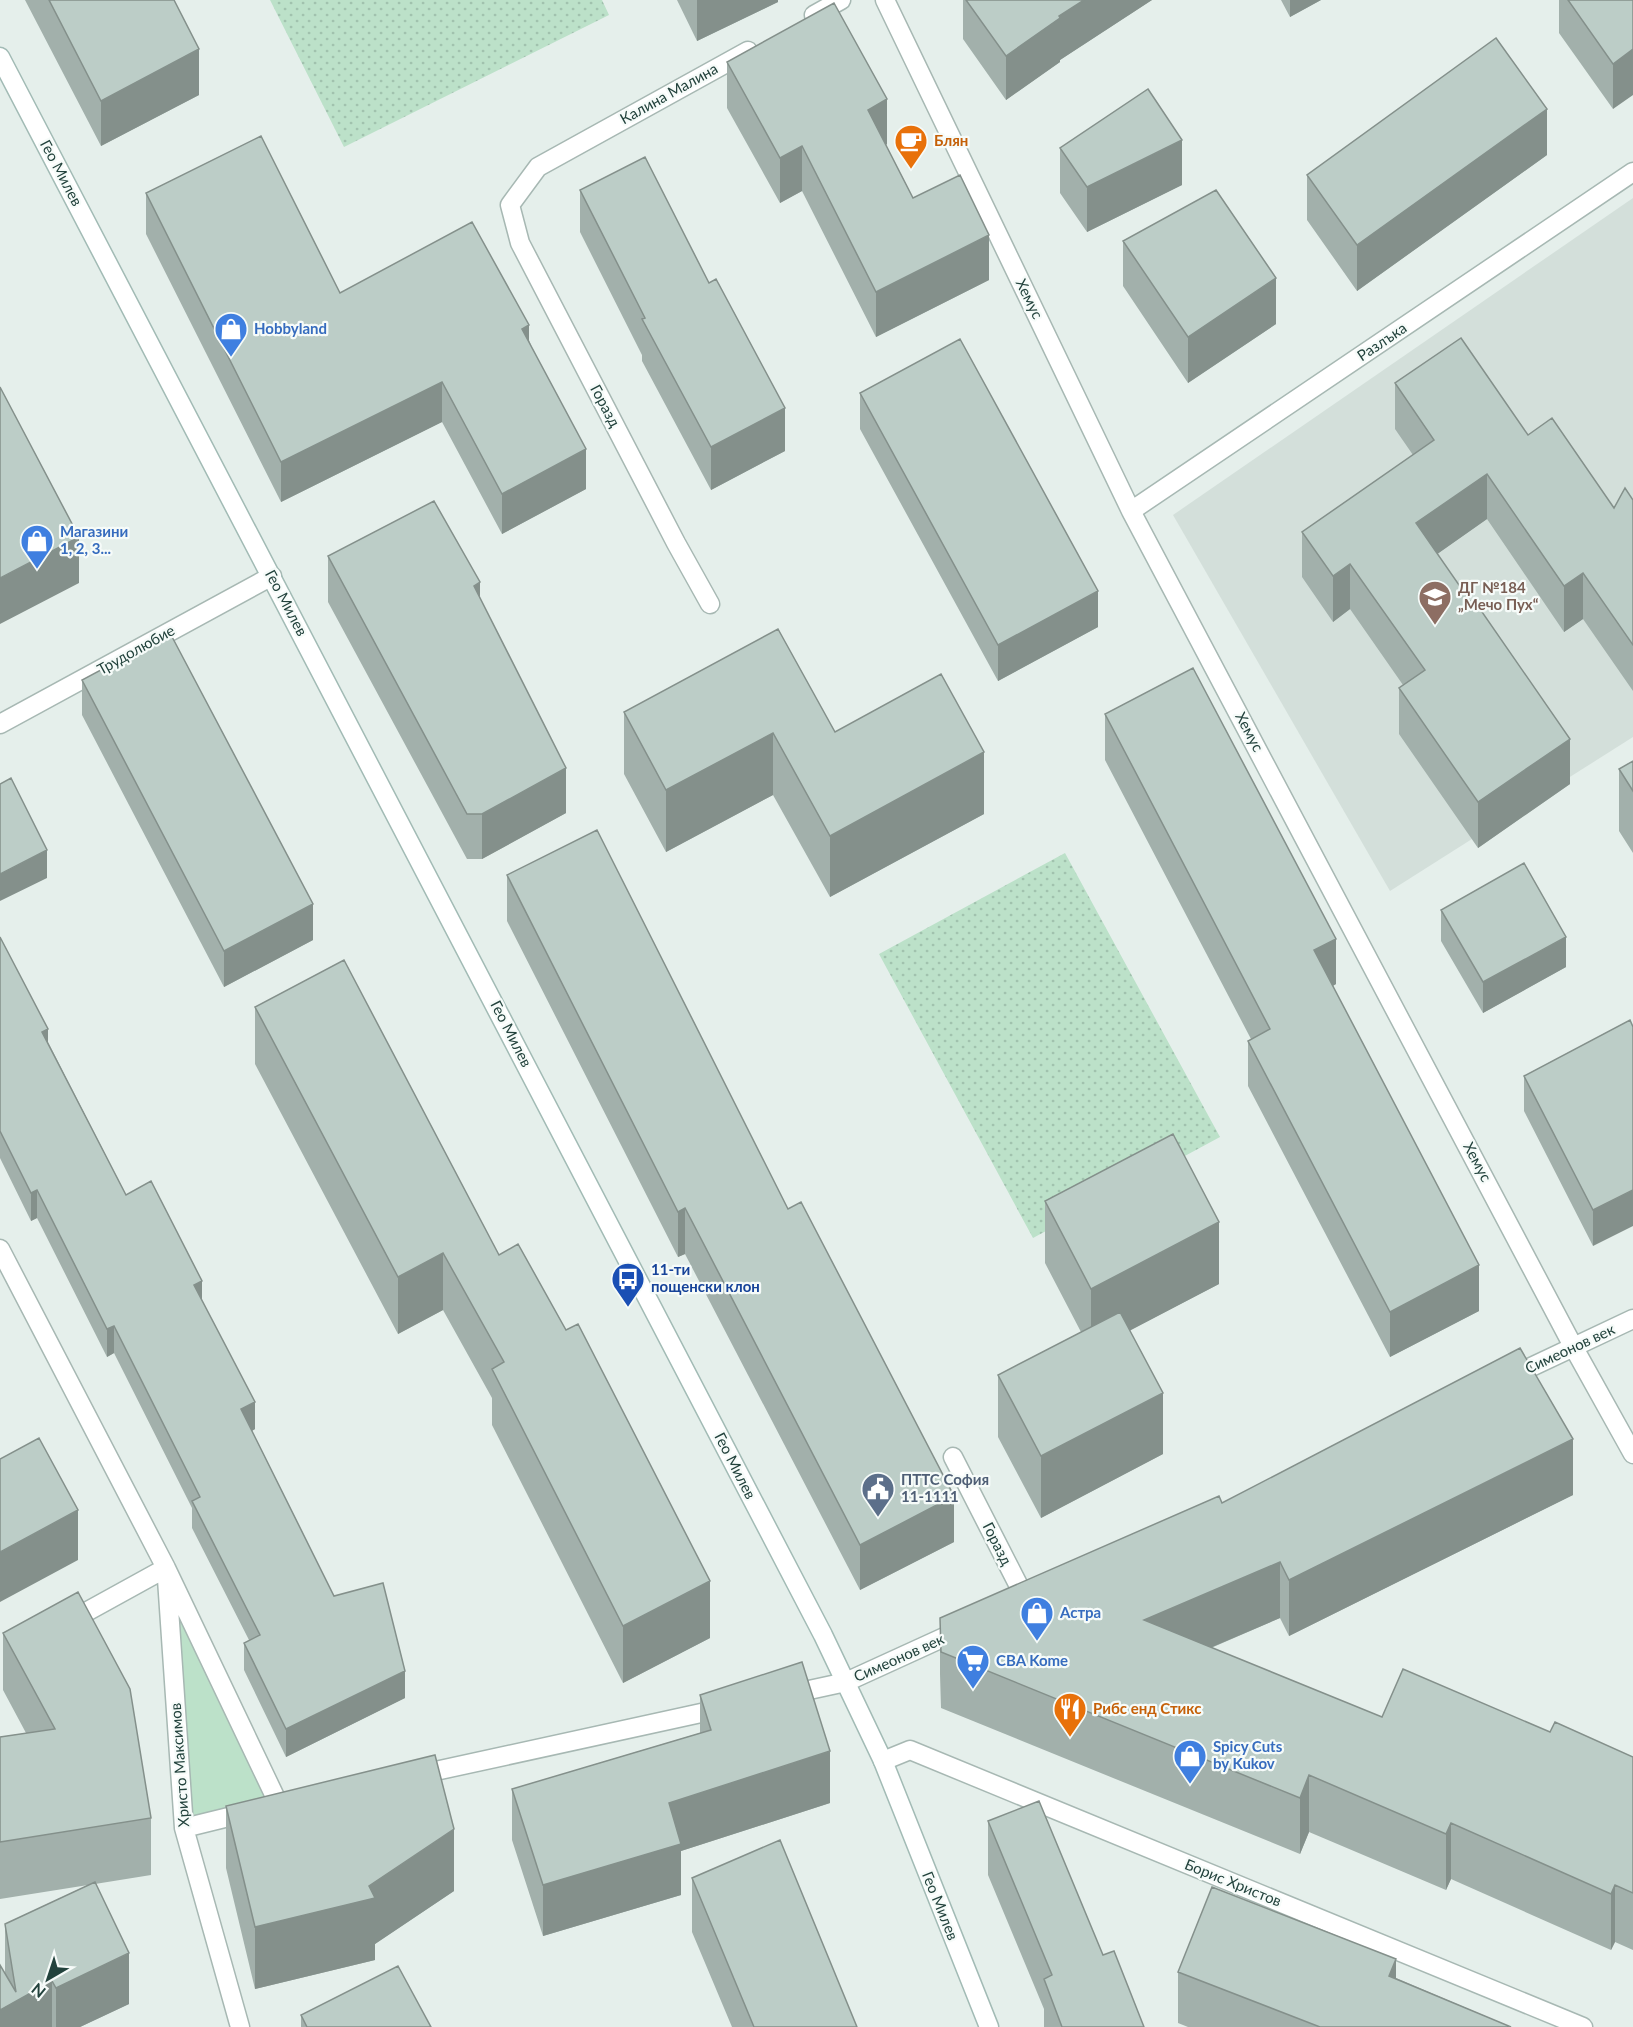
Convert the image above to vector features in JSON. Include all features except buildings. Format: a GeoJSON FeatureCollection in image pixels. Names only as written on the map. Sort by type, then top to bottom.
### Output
{"type":"FeatureCollection","features":[{"type":"Feature","properties":{"kind":"street"},"geometry":{"type":"LineString","coordinates":[[800,23],[841,0]]}},
{"type":"Feature","properties":{"kind":"street","name":"Хемус"},"geometry":{"type":"LineString","coordinates":[[885,0],[1131,511],[1633,1454]]}},
{"type":"Feature","properties":{"kind":"street","name":"Калина Малина"},"geometry":{"type":"LineString","coordinates":[[510,205],[537,166],[768,40]]}},
{"type":"Feature","properties":{"kind":"street","name":"Гео Милев"},"geometry":{"type":"LineString","coordinates":[[0,57],[823,1635],[883,1761],[989,2027]]}},
{"type":"Feature","properties":{"kind":"street","name":"Разлъка"},"geometry":{"type":"LineString","coordinates":[[1131,511],[1633,172]]}},
{"type":"Feature","properties":{"kind":"street","name":"Горазд"},"geometry":{"type":"LineString","coordinates":[[510,205],[519,243],[710,604]]}},
{"type":"Feature","properties":{"kind":"street","name":"Трудолюбие"},"geometry":{"type":"LineString","coordinates":[[0,724],[272,576]]}},
{"type":"Feature","properties":{"kind":"street","name":"Христо Максимов"},"geometry":{"type":"LineString","coordinates":[[0,1248],[166,1568],[279,1805]]}},
{"type":"Feature","properties":{"kind":"street","name":"Симеонов век"},"geometry":{"type":"LineString","coordinates":[[1499,1382],[1633,1319]]}},
{"type":"Feature","properties":{"kind":"street","name":"Горазд"},"geometry":{"type":"LineString","coordinates":[[953,1457],[1020,1602],[1046,1590]]}},
{"type":"Feature","properties":{"kind":"street"},"geometry":{"type":"LineString","coordinates":[[52,1632],[166,1568]]}},
{"type":"Feature","properties":{"kind":"street","name":"Христо Максимов"},"geometry":{"type":"LineString","coordinates":[[166,1568],[184,1828],[240,2027]]}},
{"type":"Feature","properties":{"kind":"street","name":"Симеонов век"},"geometry":{"type":"LineString","coordinates":[[767,1699],[846,1682],[982,1620]]}},
{"type":"Feature","properties":{"kind":"street"},"geometry":{"type":"LineString","coordinates":[[399,1779],[744,1704]]}},
{"type":"Feature","properties":{"kind":"street","name":"Борис Христов"},"geometry":{"type":"LineString","coordinates":[[883,1761],[910,1750],[1583,2027]]}},
{"type":"Feature","properties":{"kind":"street"},"geometry":{"type":"LineString","coordinates":[[184,1828],[301,1800]]}},
{"type":"Feature","properties":{"kind":"shaded area","name":"ДГ №184 „Мечо Пух“"},"geometry":{"type":"Polygon","coordinates":[[[1633,198],[1633,737],[1390,891],[1173,515],[1633,198]]]}},
{"type":"Feature","properties":{"kind":"green space"},"geometry":{"type":"Polygon","coordinates":[[[270,0],[602,0],[609,15],[344,147],[270,0]]]}},
{"type":"Feature","properties":{"kind":"green space"},"geometry":{"type":"Polygon","coordinates":[[[1065,853],[1220,1137],[1033,1238],[879,954],[1065,853]]]}},
{"type":"Feature","properties":{"kind":"green space"},"geometry":{"type":"Polygon","coordinates":[[[166,1568],[279,1805],[184,1828],[166,1568]]]}},
{"type":"Feature","properties":{"kind":"place","name":"Блян"},"geometry":{"type":"Point","coordinates":[911,170]}},
{"type":"Feature","properties":{"kind":"place","name":"Hobbyland"},"geometry":{"type":"Point","coordinates":[231,358]}},
{"type":"Feature","properties":{"kind":"place","name":"Магазини 1, 2, 3..."},"geometry":{"type":"Point","coordinates":[37,570]}},
{"type":"Feature","properties":{"kind":"place","name":"ДГ №184 „Мечо Пух“"},"geometry":{"type":"Point","coordinates":[1435,626]}},
{"type":"Feature","properties":{"kind":"place","name":"11-ти пощенски клон"},"geometry":{"type":"Point","coordinates":[628,1308]}},
{"type":"Feature","properties":{"kind":"place","name":"ПТТС София 11-1111"},"geometry":{"type":"Point","coordinates":[878,1518]}},
{"type":"Feature","properties":{"kind":"place","name":"Астра"},"geometry":{"type":"Point","coordinates":[1037,1642]}},
{"type":"Feature","properties":{"kind":"place","name":"CBA Kome"},"geometry":{"type":"Point","coordinates":[973,1690]}},
{"type":"Feature","properties":{"kind":"place","name":"Рибс енд Стикс"},"geometry":{"type":"Point","coordinates":[1070,1738]}},
{"type":"Feature","properties":{"kind":"place","name":"Spicy Cuts by Kukov"},"geometry":{"type":"Point","coordinates":[1190,1785]}}]}
